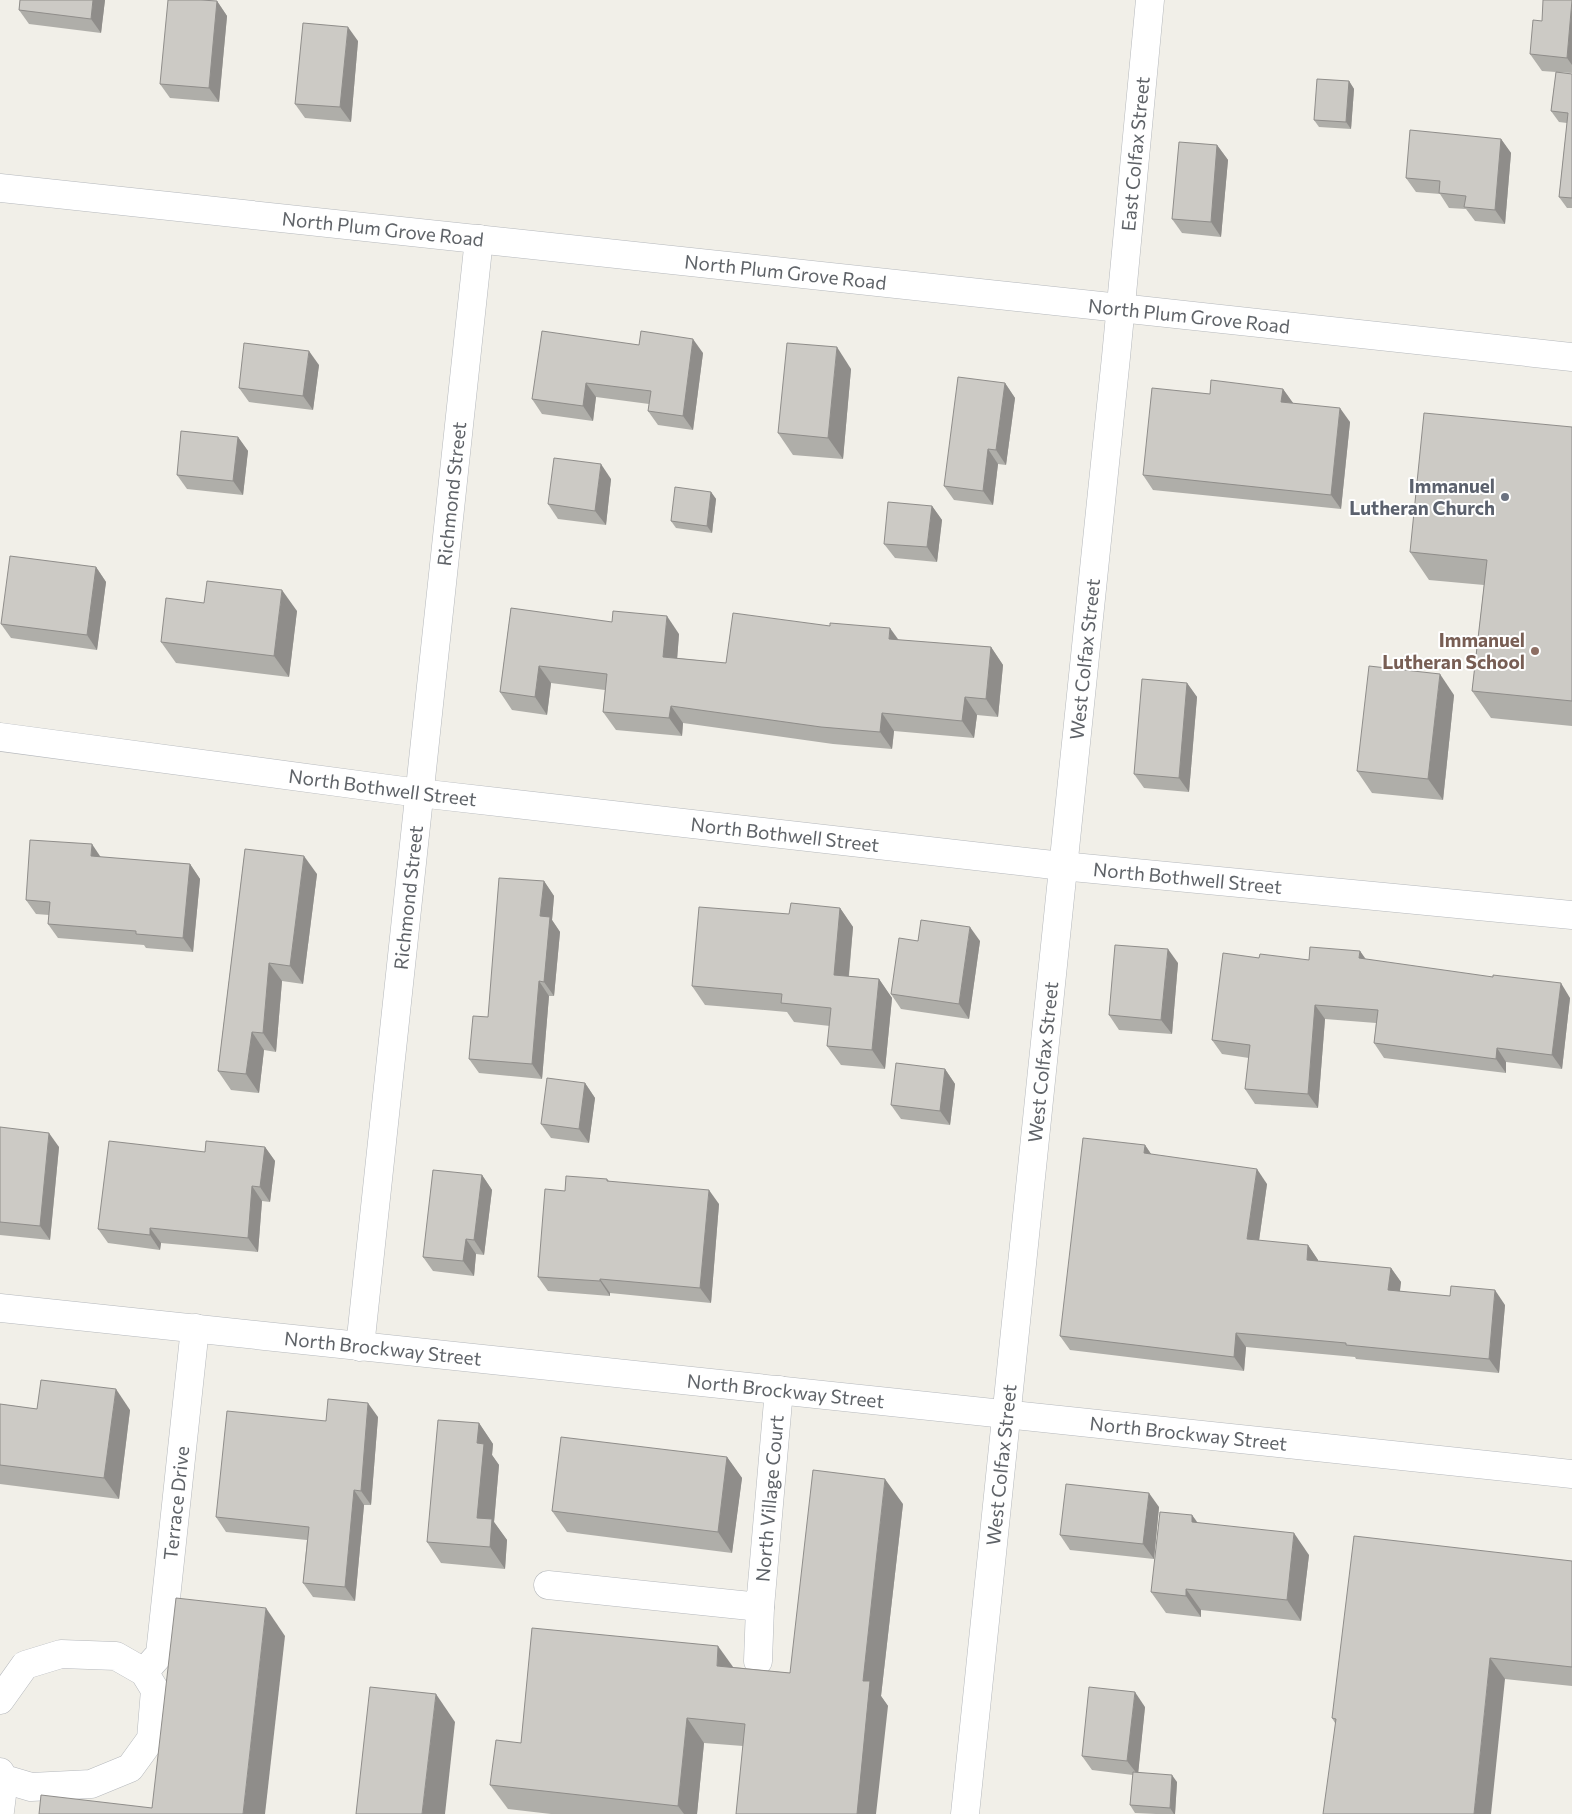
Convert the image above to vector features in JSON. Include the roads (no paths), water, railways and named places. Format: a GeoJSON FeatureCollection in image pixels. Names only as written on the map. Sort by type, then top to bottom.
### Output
{"type":"FeatureCollection","features":[{"type":"Feature","properties":{"kind":"street","name":"East Colfax Street"},"geometry":{"type":"LineString","coordinates":[[1120,308],[1150,0]]}},
{"type":"Feature","properties":{"kind":"street","name":"North Plum Grove Road"},"geometry":{"type":"LineString","coordinates":[[0,188],[1572,357]]}},
{"type":"Feature","properties":{"kind":"street","name":"Richmond Street"},"geometry":{"type":"LineString","coordinates":[[360,1347],[479,239]]}},
{"type":"Feature","properties":{"kind":"street","name":"West Colfax Street"},"geometry":{"type":"LineString","coordinates":[[965,1814],[1120,308]]}},
{"type":"Feature","properties":{"kind":"street","name":"North Bothwell Street"},"geometry":{"type":"LineString","coordinates":[[0,738],[419,793],[1062,866],[1572,915]]}},
{"type":"Feature","properties":{"kind":"street","name":"North Brockway Street"},"geometry":{"type":"LineString","coordinates":[[0,1308],[1572,1474]]}},
{"type":"Feature","properties":{"kind":"street","name":"Terrace Drive"},"geometry":{"type":"LineString","coordinates":[[144,1672],[160,1654],[195,1328]]}},
{"type":"Feature","properties":{"kind":"street","name":"North Village Court"},"geometry":{"type":"LineString","coordinates":[[758,1661],[760,1607],[779,1390]]}},
{"type":"Feature","properties":{"kind":"street","name":"North Village Court"},"geometry":{"type":"LineString","coordinates":[[548,1585],[760,1607]]}},
{"type":"Feature","properties":{"kind":"street"},"geometry":{"type":"LineString","coordinates":[[0,1700],[24,1665],[61,1654],[116,1656],[144,1672],[156,1690],[151,1738],[130,1768],[90,1784],[31,1787],[2,1775],[0,1811]]}},
{"type":"Feature","properties":{"kind":"place","name":"Immanuel Lutheran Church"},"geometry":{"type":"Point","coordinates":[1505,497]}},
{"type":"Feature","properties":{"kind":"place","name":"Immanuel Lutheran School"},"geometry":{"type":"Point","coordinates":[1535,651]}}]}
